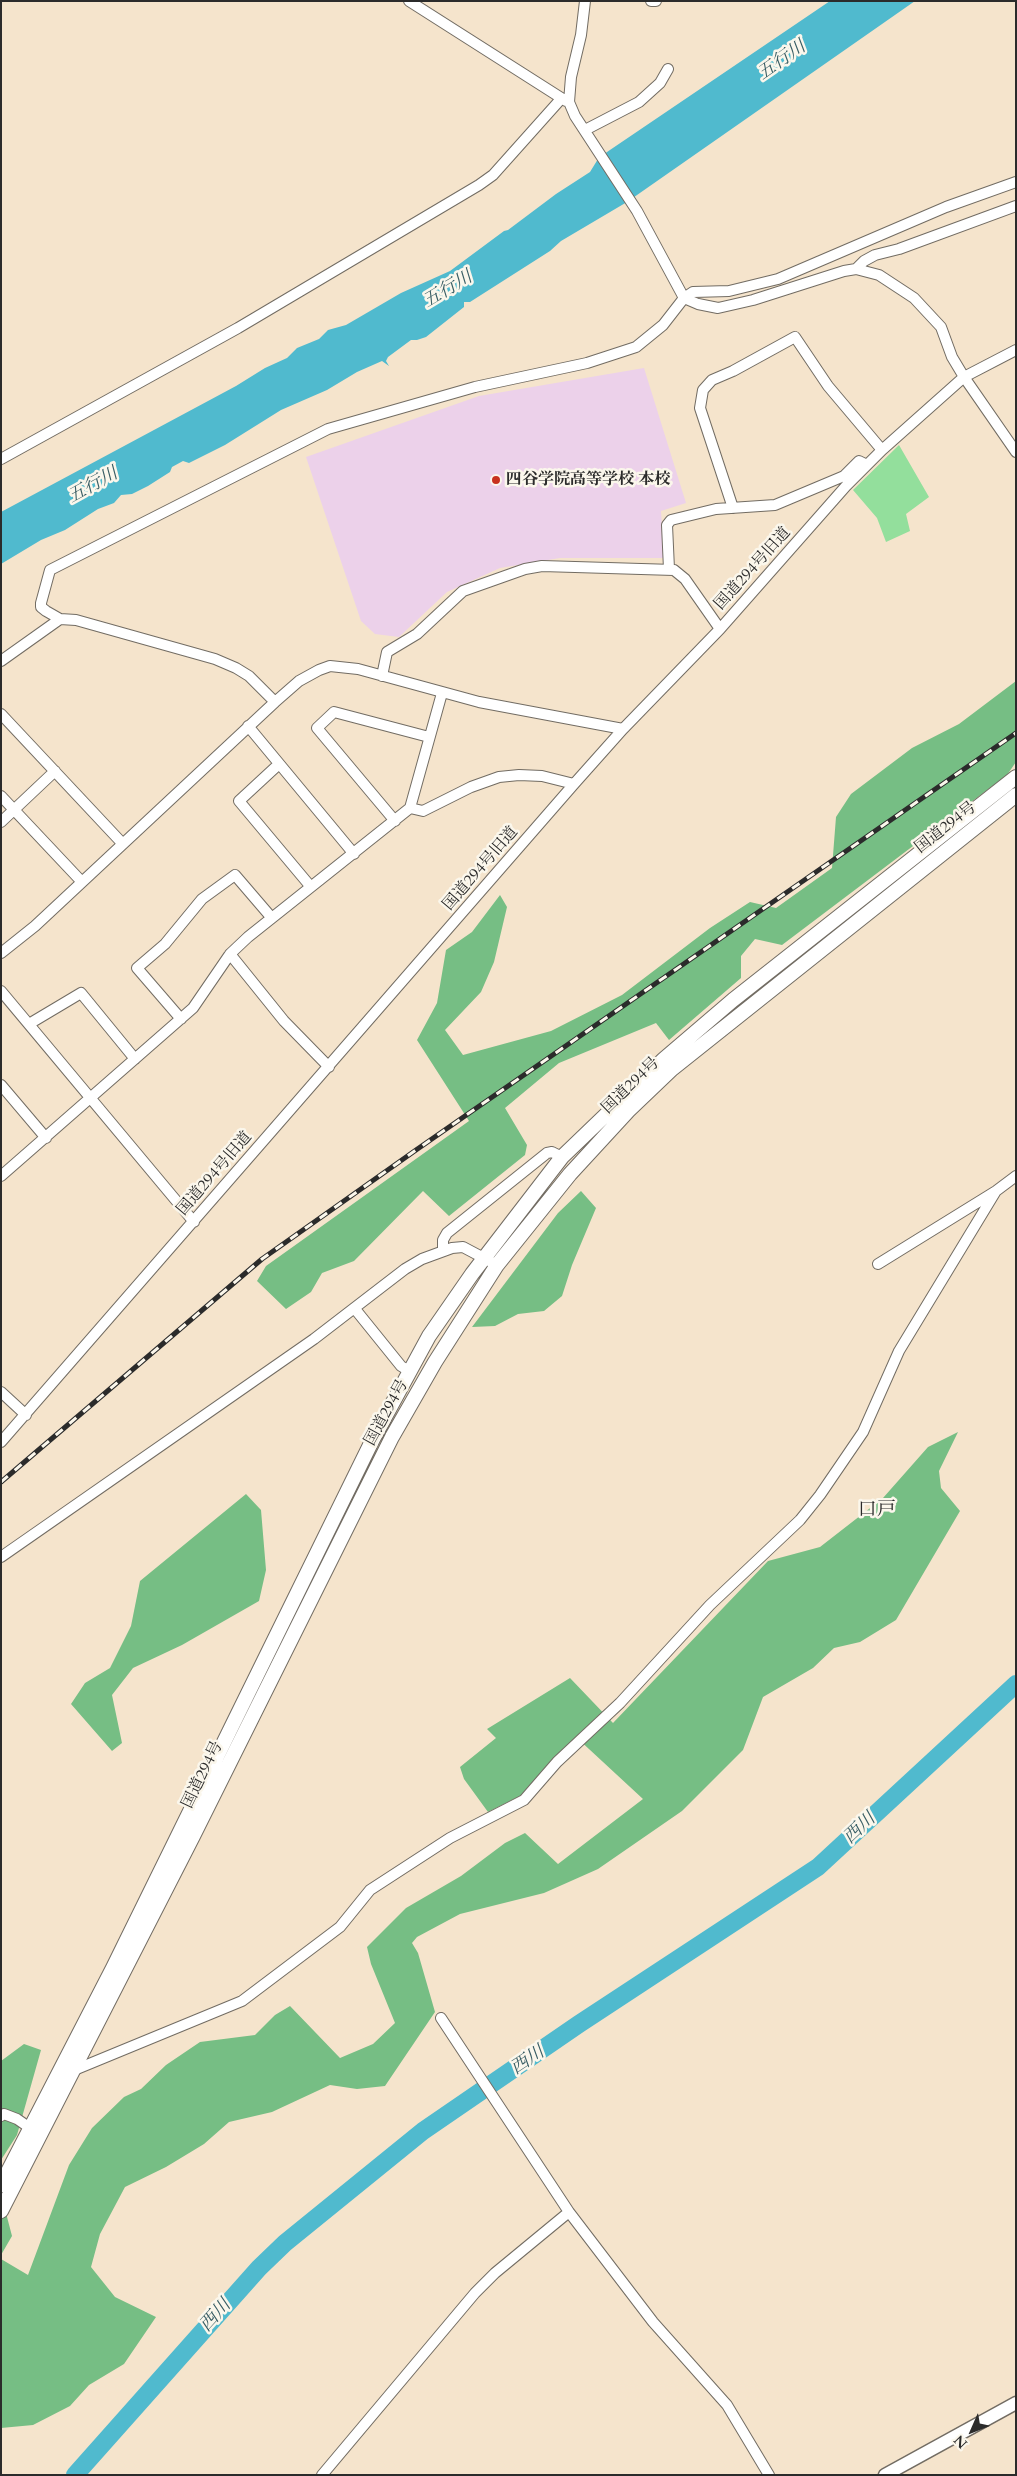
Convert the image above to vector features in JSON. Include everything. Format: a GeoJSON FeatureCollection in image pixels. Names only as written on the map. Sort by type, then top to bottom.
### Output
{"type":"FeatureCollection","features":[{"type":"Feature","properties":{"kind":"highway","name":"国道294号"},"geometry":{"type":"LineString","coordinates":[[1,2185],[113,1968],[373,1439],[434,1329],[484,1256],[562,1157],[695,1031],[1016,777]]}},
{"type":"Feature","properties":{"kind":"highway","name":"国道294号"},"geometry":{"type":"LineString","coordinates":[[1,2211],[188,1845],[392,1437],[434,1362],[497,1265],[576,1168],[628,1111],[672,1069],[1016,795]]}},
{"type":"Feature","properties":{"kind":"main road"},"geometry":{"type":"LineString","coordinates":[[885,2475],[1016,2404]]}},
{"type":"Feature","properties":{"kind":"street"},"geometry":{"type":"LineString","coordinates":[[409,1],[450,25],[565,101],[638,211],[684,298],[698,304],[718,308],[753,300],[856,269],[879,275],[914,298],[941,327],[952,357],[1016,452]]}},
{"type":"Feature","properties":{"kind":"street"},"geometry":{"type":"LineString","coordinates":[[1,459],[238,328],[493,175],[565,101],[581,35],[585,1]]}},
{"type":"Feature","properties":{"kind":"street"},"geometry":{"type":"LineString","coordinates":[[651,1],[656,1]]}},
{"type":"Feature","properties":{"kind":"street"},"geometry":{"type":"LineString","coordinates":[[585,130],[639,102],[660,83],[668,69]]}},
{"type":"Feature","properties":{"kind":"street"},"geometry":{"type":"LineString","coordinates":[[274,702],[249,676],[222,662],[76,620],[60,619],[41,607],[50,570],[328,429],[475,387],[587,363],[636,347],[663,325],[684,298],[693,292],[729,291],[778,279],[946,207],[1016,182]]}},
{"type":"Feature","properties":{"kind":"street"},"geometry":{"type":"LineString","coordinates":[[856,269],[864,260],[875,255],[898,249],[1016,206]]}},
{"type":"Feature","properties":{"kind":"street"},"geometry":{"type":"LineString","coordinates":[[733,508],[700,408],[702,394],[712,380],[733,371],[795,337],[828,386],[882,450]]}},
{"type":"Feature","properties":{"kind":"street","name":"国道294号旧道"},"geometry":{"type":"LineString","coordinates":[[1,1442],[574,784],[623,729],[720,629],[867,465],[964,377],[1016,350]]}},
{"type":"Feature","properties":{"kind":"street"},"geometry":{"type":"LineString","coordinates":[[669,569],[668,522],[692,513],[778,504],[844,476],[859,461],[867,465]]}},
{"type":"Feature","properties":{"kind":"street"},"geometry":{"type":"LineString","coordinates":[[382,676],[387,652],[417,634],[463,591],[525,569],[542,566],[624,570],[669,569],[680,573],[720,629]]}},
{"type":"Feature","properties":{"kind":"street"},"geometry":{"type":"LineString","coordinates":[[1,661],[60,619]]}},
{"type":"Feature","properties":{"kind":"street"},"geometry":{"type":"LineString","coordinates":[[1,953],[35,926],[274,702],[303,678],[330,666],[358,669],[442,693],[623,729]]}},
{"type":"Feature","properties":{"kind":"street"},"geometry":{"type":"LineString","coordinates":[[1,1176],[193,1008],[230,954],[272,917],[410,808],[442,693]]}},
{"type":"Feature","properties":{"kind":"street"},"geometry":{"type":"LineString","coordinates":[[394,820],[317,728],[334,712],[430,737]]}},
{"type":"Feature","properties":{"kind":"street"},"geometry":{"type":"LineString","coordinates":[[1,714],[122,843]]}},
{"type":"Feature","properties":{"kind":"street"},"geometry":{"type":"LineString","coordinates":[[248,726],[354,854]]}},
{"type":"Feature","properties":{"kind":"street"},"geometry":{"type":"LineString","coordinates":[[279,764],[239,801],[312,887]]}},
{"type":"Feature","properties":{"kind":"street"},"geometry":{"type":"LineString","coordinates":[[1,822],[55,771]]}},
{"type":"Feature","properties":{"kind":"street"},"geometry":{"type":"LineString","coordinates":[[410,808],[423,810],[471,787],[499,778],[519,775],[542,776],[574,784]]}},
{"type":"Feature","properties":{"kind":"street"},"geometry":{"type":"LineString","coordinates":[[1,796],[82,882]]}},
{"type":"Feature","properties":{"kind":"street"},"geometry":{"type":"LineString","coordinates":[[181,1019],[138,968],[165,944],[202,899],[235,875],[272,917]]}},
{"type":"Feature","properties":{"kind":"street"},"geometry":{"type":"LineString","coordinates":[[230,954],[284,1021],[329,1067]]}},
{"type":"Feature","properties":{"kind":"street"},"geometry":{"type":"LineString","coordinates":[[1,991],[89,1099],[194,1222]]}},
{"type":"Feature","properties":{"kind":"street"},"geometry":{"type":"LineString","coordinates":[[29,1024],[81,993],[135,1059]]}},
{"type":"Feature","properties":{"kind":"street"},"geometry":{"type":"LineString","coordinates":[[1,1085],[46,1138]]}},
{"type":"Feature","properties":{"kind":"street"},"geometry":{"type":"LineString","coordinates":[[444,1251],[442,1240],[447,1233],[546,1153],[552,1152],[562,1157]]}},
{"type":"Feature","properties":{"kind":"street"},"geometry":{"type":"LineString","coordinates":[[878,1264],[996,1191],[1016,1176]]}},
{"type":"Feature","properties":{"kind":"street"},"geometry":{"type":"LineString","coordinates":[[72,2070],[242,2001],[340,1927],[370,1890],[450,1838],[524,1800],[557,1762],[620,1703],[710,1604],[800,1520],[863,1432],[899,1351],[996,1191]]}},
{"type":"Feature","properties":{"kind":"street"},"geometry":{"type":"LineString","coordinates":[[1,1557],[355,1309],[405,1269],[444,1251],[463,1247],[484,1256],[497,1265]]}},
{"type":"Feature","properties":{"kind":"street"},"geometry":{"type":"LineString","coordinates":[[355,1309],[401,1366],[409,1371]]}},
{"type":"Feature","properties":{"kind":"street"},"geometry":{"type":"LineString","coordinates":[[1,1392],[26,1415]]}},
{"type":"Feature","properties":{"kind":"street"},"geometry":{"type":"LineString","coordinates":[[441,2018],[569,2212],[653,2322],[726,2405],[769,2475]]}},
{"type":"Feature","properties":{"kind":"street"},"geometry":{"type":"LineString","coordinates":[[1,2116],[4,2114],[17,2119],[30,2128]]}},
{"type":"Feature","properties":{"kind":"street"},"geometry":{"type":"LineString","coordinates":[[322,2475],[475,2293],[495,2273],[569,2212]]}},
{"type":"Feature","properties":{"kind":"shaded area","name":"四谷学院高等学校 本校"},"geometry":{"type":"Polygon","coordinates":[[[644,368],[686,503],[661,511],[664,558],[560,558],[500,568],[447,592],[399,637],[375,634],[361,621],[306,457],[479,396],[644,368]]]}},
{"type":"Feature","properties":{"kind":"green space"},"geometry":{"type":"Polygon","coordinates":[[[899,445],[929,497],[906,514],[910,531],[886,542],[877,518],[853,490],[899,445]]]}},
{"type":"Feature","properties":{"kind":"green space"},"geometry":{"type":"Polygon","coordinates":[[[1016,681],[1016,762],[1007,775],[782,945],[755,939],[741,956],[741,978],[669,1040],[656,1023],[559,1063],[505,1108],[527,1145],[525,1155],[449,1216],[423,1191],[354,1261],[322,1273],[311,1292],[286,1309],[257,1281],[266,1266],[469,1121],[417,1040],[437,1003],[446,950],[472,932],[500,895],[507,907],[494,962],[481,992],[445,1030],[463,1055],[551,1031],[622,995],[710,928],[750,902],[776,908],[832,868],[836,817],[851,794],[912,748],[959,724],[1016,681]]]}},
{"type":"Feature","properties":{"kind":"green space"},"geometry":{"type":"Polygon","coordinates":[[[581,1191],[596,1208],[572,1265],[562,1296],[544,1311],[518,1314],[495,1326],[472,1327],[558,1213],[581,1191]]]}},
{"type":"Feature","properties":{"kind":"green space"},"geometry":{"type":"Polygon","coordinates":[[[958,1432],[939,1471],[941,1488],[960,1511],[896,1620],[860,1642],[834,1648],[813,1668],[763,1697],[743,1750],[682,1811],[598,1869],[544,1893],[460,1914],[417,1937],[412,1943],[418,1953],[435,2012],[385,2086],[357,2089],[330,2085],[272,2112],[229,2122],[204,2144],[166,2167],[125,2187],[100,2234],[91,2267],[115,2297],[156,2317],[124,2364],[89,2385],[70,2406],[33,2425],[1,2428],[1,2259],[28,2275],[69,2165],[92,2128],[124,2097],[141,2089],[166,2065],[200,2042],[255,2035],[275,2015],[290,2006],[340,2058],[373,2044],[395,2023],[371,1964],[367,1947],[406,1908],[461,1876],[505,1843],[525,1833],[558,1864],[643,1799],[576,1737],[520,1796],[488,1812],[464,1779],[460,1767],[496,1738],[487,1729],[570,1678],[613,1723],[768,1561],[820,1547],[883,1498],[928,1447],[958,1432]]]}},
{"type":"Feature","properties":{"kind":"green space"},"geometry":{"type":"Polygon","coordinates":[[[246,1494],[261,1510],[266,1570],[259,1601],[182,1645],[133,1668],[112,1695],[122,1743],[112,1751],[71,1704],[85,1683],[110,1668],[131,1626],[140,1581],[246,1494]]]}},
{"type":"Feature","properties":{"kind":"green space"},"geometry":{"type":"Polygon","coordinates":[[[24,2044],[41,2050],[17,2135],[1,2160],[1,2061],[24,2044]]]}},
{"type":"Feature","properties":{"kind":"green space"},"geometry":{"type":"Polygon","coordinates":[[[1,2194],[12,2236],[1,2255],[1,2194]]]}},
{"type":"Feature","properties":{"kind":"water","name":"五行川"},"geometry":{"type":"Polygon","coordinates":[[[830,1],[915,1],[627,202],[561,241],[550,251],[470,302],[464,302],[464,307],[426,337],[411,340],[388,357],[386,361],[389,366],[382,361],[357,372],[327,390],[281,410],[225,445],[189,463],[183,461],[172,467],[170,472],[148,486],[132,494],[121,495],[114,503],[98,509],[65,530],[41,540],[1,564],[1,512],[236,386],[265,368],[287,358],[297,348],[319,339],[328,330],[346,325],[401,293],[450,271],[556,194],[590,172],[598,159],[607,152],[830,1]]]}},
{"type":"Feature","properties":{"kind":"waterway","name":"西川"},"geometry":{"type":"LineString","coordinates":[[75,2475],[259,2268],[285,2243],[423,2131],[579,2024],[818,1867],[1016,1684]]}},
{"type":"Feature","properties":{"kind":"railway"},"geometry":{"type":"LineString","coordinates":[[1,1482],[262,1259],[1016,733]]}},
{"type":"Feature","properties":{"kind":"place","name":"四谷学院高等学校 本校"},"geometry":{"type":"Point","coordinates":[496,480]}},
{"type":"Feature","properties":{"kind":"district","name":"口戸"},"geometry":{"type":"Point","coordinates":[877,1511]}}]}
